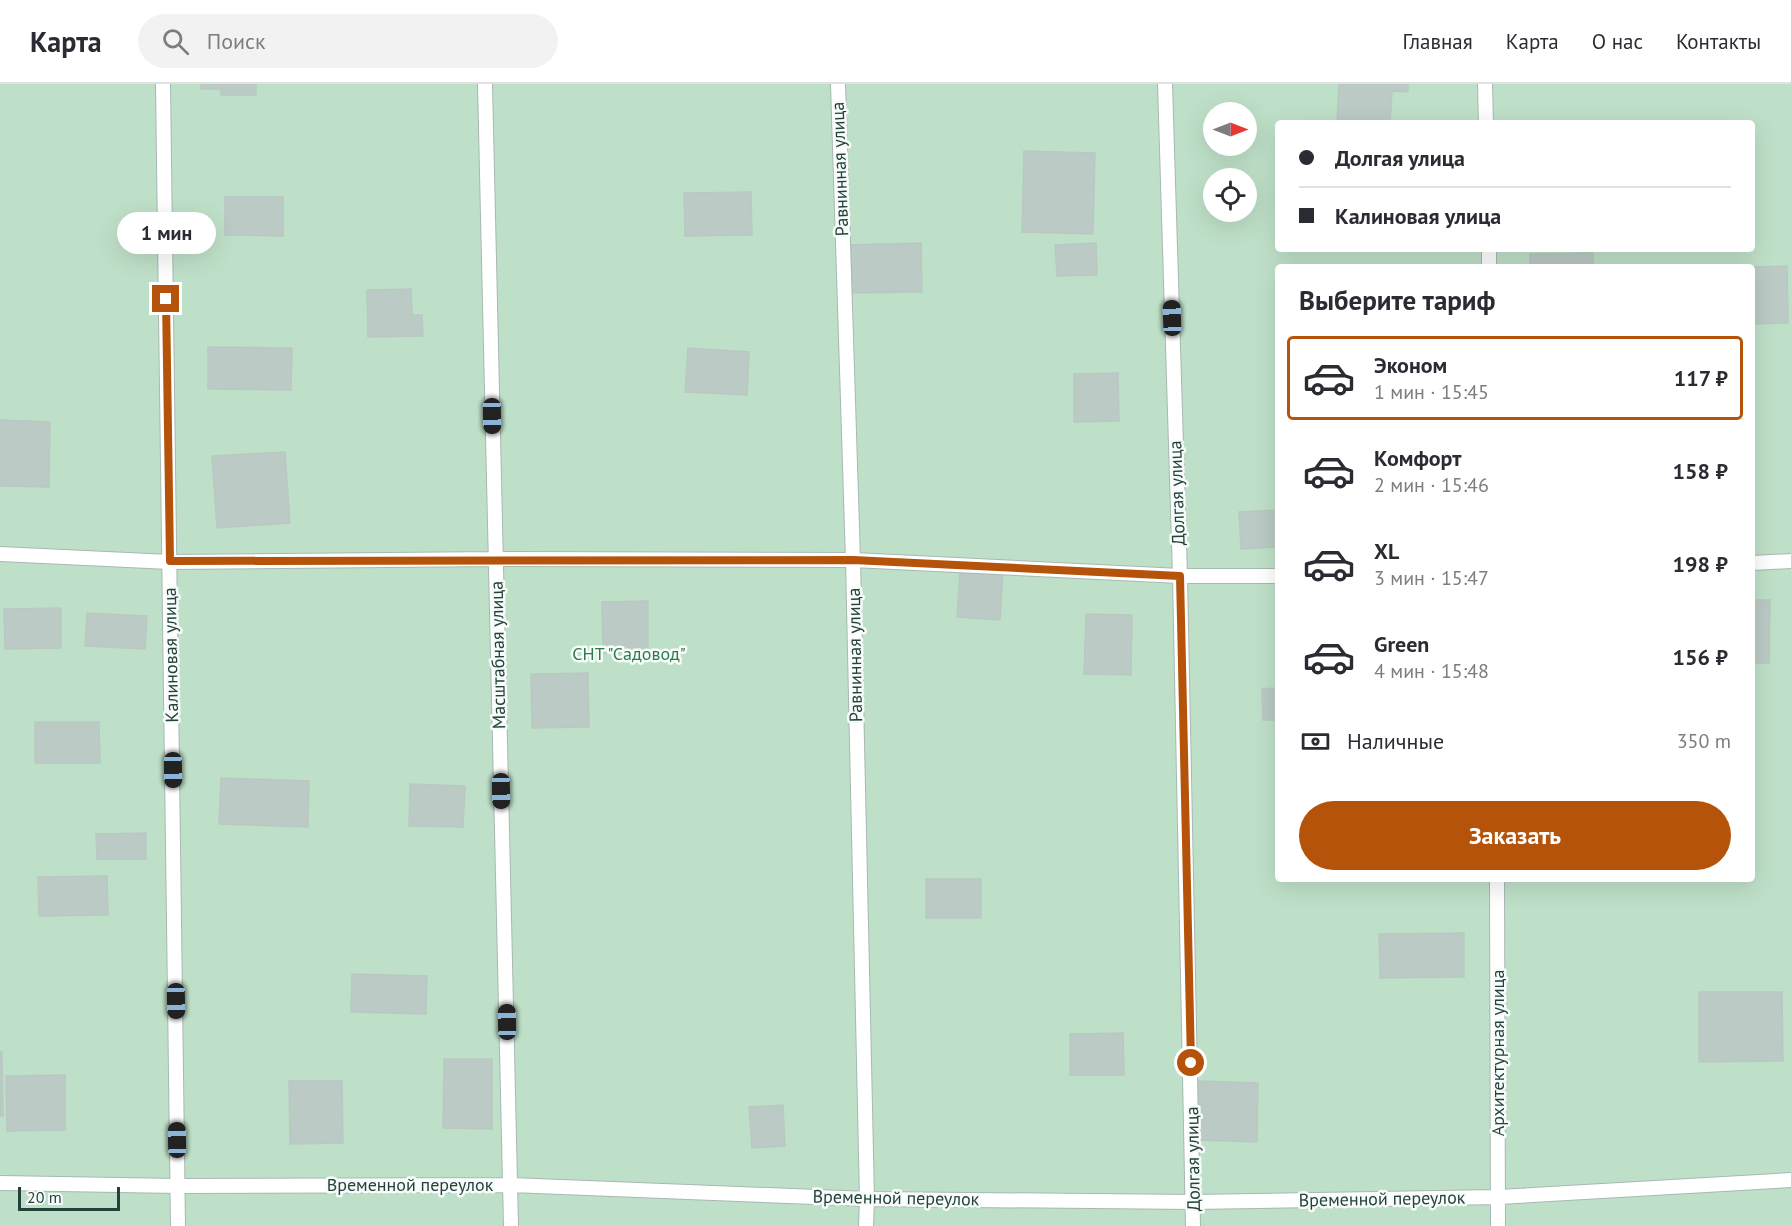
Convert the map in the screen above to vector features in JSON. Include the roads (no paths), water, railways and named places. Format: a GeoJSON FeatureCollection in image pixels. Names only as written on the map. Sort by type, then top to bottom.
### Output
{"type":"FeatureCollection","features":[{"type":"Feature","properties":{"kind":"lane","name":"Калиновая улица"},"geometry":{"type":"LineString","coordinates":[[163,84],[178,1226]]}},
{"type":"Feature","properties":{"kind":"lane","name":"Масштабная улица"},"geometry":{"type":"LineString","coordinates":[[485,84],[511,1226]]}},
{"type":"Feature","properties":{"kind":"lane","name":"Равнинная улица"},"geometry":{"type":"LineString","coordinates":[[838,84],[853,560],[866,1226]]}},
{"type":"Feature","properties":{"kind":"lane","name":"Долгая улица"},"geometry":{"type":"LineString","coordinates":[[1165,84],[1180,576],[1193,1226]]}},
{"type":"Feature","properties":{"kind":"lane"},"geometry":{"type":"LineString","coordinates":[[1485,84],[1486,120]]}},
{"type":"Feature","properties":{"kind":"lane"},"geometry":{"type":"LineString","coordinates":[[0,554],[170,561],[853,560],[1180,576],[1275,576]]}},
{"type":"Feature","properties":{"kind":"lane"},"geometry":{"type":"LineString","coordinates":[[1755,563],[1791,561]]}},
{"type":"Feature","properties":{"kind":"lane","name":"Архитектурная улица"},"geometry":{"type":"LineString","coordinates":[[1497,882],[1498,1226]]}},
{"type":"Feature","properties":{"kind":"lane","name":"Временной переулок"},"geometry":{"type":"LineString","coordinates":[[0,1183],[178,1186],[511,1185],[867,1198],[1194,1202],[1499,1197],[1791,1180]]}},
{"type":"Feature","properties":{"kind":"park label","name":"СНТ \"Садовод\""},"geometry":{"type":"Point","coordinates":[629,654]}}]}
